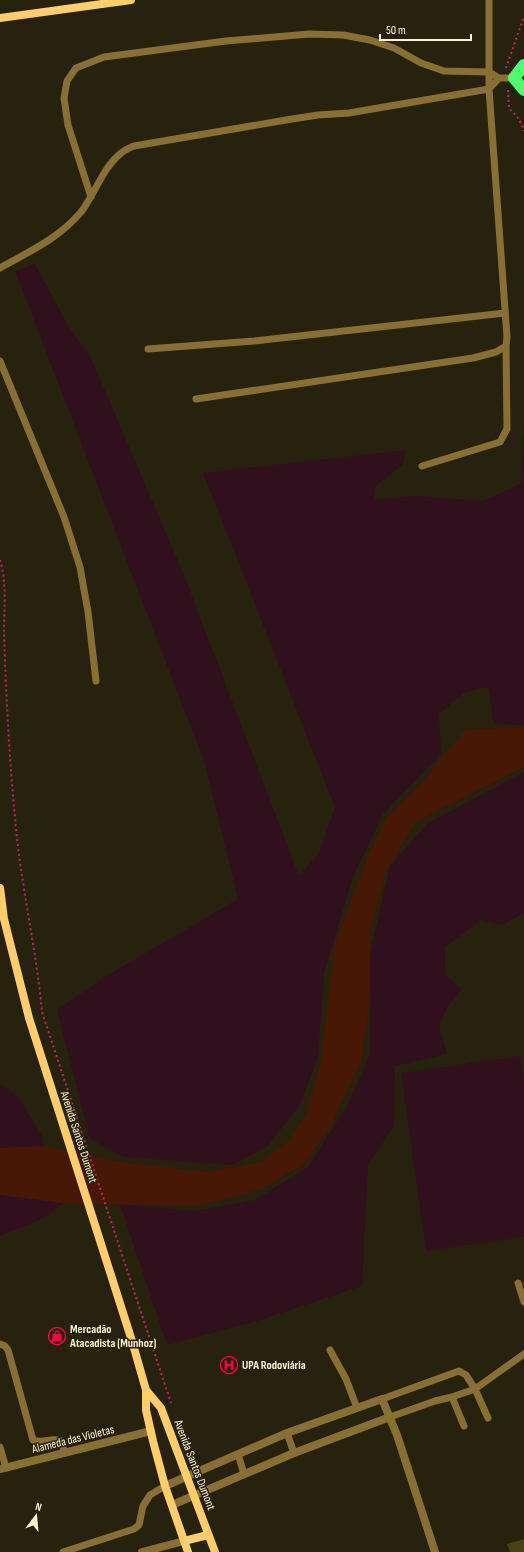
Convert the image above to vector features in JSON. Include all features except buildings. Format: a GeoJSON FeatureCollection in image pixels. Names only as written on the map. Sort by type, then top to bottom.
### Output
{"type":"FeatureCollection","features":[{"type":"Feature","properties":{"kind":"highway"},"geometry":{"type":"LineString","coordinates":[[524,65],[514,78],[524,90]]}},
{"type":"Feature","properties":{"kind":"main road"},"geometry":{"type":"LineString","coordinates":[[0,18],[131,0]]}},
{"type":"Feature","properties":{"kind":"main road","name":"Avenida Santos Dumont"},"geometry":{"type":"LineString","coordinates":[[0,888],[4,918],[29,1018],[132,1341],[146,1390],[146,1410],[151,1431],[166,1486],[188,1552]]}},
{"type":"Feature","properties":{"kind":"main road","name":"Avenida Santos Dumont"},"geometry":{"type":"LineString","coordinates":[[146,1390],[161,1408],[186,1476],[195,1495],[214,1551]]}},
{"type":"Feature","properties":{"kind":"main road"},"geometry":{"type":"LineString","coordinates":[[184,1541],[208,1535]]}},
{"type":"Feature","properties":{"kind":"street"},"geometry":{"type":"LineString","coordinates":[[166,1486],[287,1433],[382,1399],[390,1417],[435,1552]]}},
{"type":"Feature","properties":{"kind":"street"},"geometry":{"type":"LineString","coordinates":[[172,1505],[244,1474],[390,1417]]}},
{"type":"Feature","properties":{"kind":"street","name":"Alameda das Violetas"},"geometry":{"type":"LineString","coordinates":[[3,1469],[151,1431]]}},
{"type":"Feature","properties":{"kind":"street"},"geometry":{"type":"LineString","coordinates":[[142,1552],[184,1541]]}},
{"type":"Feature","properties":{"kind":"lane"},"geometry":{"type":"LineString","coordinates":[[422,466],[500,442],[507,429],[507,337],[489,89],[489,0]]}},
{"type":"Feature","properties":{"kind":"lane"},"geometry":{"type":"LineString","coordinates":[[91,198],[68,125],[64,98],[67,82],[76,68],[104,57],[226,40],[308,34],[343,35],[370,40],[394,48],[421,63],[444,71],[489,72],[499,78],[514,78]]}},
{"type":"Feature","properties":{"kind":"lane"},"geometry":{"type":"LineString","coordinates":[[0,268],[50,240],[65,229],[91,198],[112,161],[121,153],[134,146],[286,120],[349,112],[489,89],[499,78]]}},
{"type":"Feature","properties":{"kind":"lane"},"geometry":{"type":"LineString","coordinates":[[148,349],[254,341],[505,313]]}},
{"type":"Feature","properties":{"kind":"lane"},"geometry":{"type":"LineString","coordinates":[[196,399],[473,358],[496,352],[506,346]]}},
{"type":"Feature","properties":{"kind":"lane"},"geometry":{"type":"LineString","coordinates":[[0,361],[64,517],[80,567],[88,612],[96,680]]}},
{"type":"Feature","properties":{"kind":"lane"},"geometry":{"type":"LineString","coordinates":[[518,1283],[524,1302]]}},
{"type":"Feature","properties":{"kind":"lane"},"geometry":{"type":"LineString","coordinates":[[0,1344],[5,1346],[8,1350],[33,1440],[39,1442],[56,1439],[61,1441],[65,1453]]}},
{"type":"Feature","properties":{"kind":"lane"},"geometry":{"type":"LineString","coordinates":[[330,1350],[346,1379],[357,1408]]}},
{"type":"Feature","properties":{"kind":"lane"},"geometry":{"type":"LineString","coordinates":[[390,1417],[475,1389],[524,1354]]}},
{"type":"Feature","properties":{"kind":"lane"},"geometry":{"type":"LineString","coordinates":[[382,1399],[459,1371],[466,1374],[475,1389],[488,1418]]}},
{"type":"Feature","properties":{"kind":"lane"},"geometry":{"type":"LineString","coordinates":[[452,1397],[464,1426]]}},
{"type":"Feature","properties":{"kind":"lane"},"geometry":{"type":"LineString","coordinates":[[287,1433],[294,1454]]}},
{"type":"Feature","properties":{"kind":"lane"},"geometry":{"type":"LineString","coordinates":[[0,1447],[3,1469]]}},
{"type":"Feature","properties":{"kind":"lane"},"geometry":{"type":"LineString","coordinates":[[238,1454],[244,1474]]}},
{"type":"Feature","properties":{"kind":"lane"},"geometry":{"type":"LineString","coordinates":[[63,1552],[134,1529],[139,1525],[143,1506],[150,1495],[166,1486]]}},
{"type":"Feature","properties":{"kind":"path"},"geometry":{"type":"LineString","coordinates":[[0,560],[4,591],[5,648],[15,817],[22,878],[39,974],[42,1012],[166,1390]]}},
{"type":"Feature","properties":{"kind":"shaded area"},"geometry":{"type":"Polygon","coordinates":[[[35,264],[70,329],[90,356],[184,575],[299,876],[319,853],[335,807],[203,473],[406,450],[403,464],[374,488],[375,499],[417,496],[483,501],[521,483],[524,422],[524,725],[494,724],[488,687],[464,693],[439,714],[441,754],[383,814],[353,877],[324,973],[318,1057],[301,1103],[268,1146],[233,1165],[124,1157],[90,1139],[57,1010],[108,975],[238,899],[205,764],[15,271],[35,264]]]}},
{"type":"Feature","properties":{"kind":"shaded area"},"geometry":{"type":"Polygon","coordinates":[[[524,727],[524,767],[415,822],[386,871],[370,933],[370,996],[361,1061],[330,1127],[304,1164],[262,1189],[197,1206],[64,1203],[0,1195],[0,1148],[43,1146],[126,1163],[208,1172],[261,1162],[289,1141],[306,1115],[321,1062],[334,948],[368,855],[387,817],[421,783],[465,730],[524,727]]]}},
{"type":"Feature","properties":{"kind":"shaded area"},"geometry":{"type":"Polygon","coordinates":[[[524,772],[524,913],[502,925],[481,920],[445,947],[445,975],[462,989],[448,1006],[439,1025],[447,1054],[395,1066],[394,1126],[368,1165],[362,1286],[254,1322],[167,1345],[120,1204],[194,1211],[255,1200],[308,1167],[347,1106],[370,1055],[370,953],[390,866],[428,823],[524,772]]]}},
{"type":"Feature","properties":{"kind":"shaded area"},"geometry":{"type":"Polygon","coordinates":[[[520,1056],[524,1087],[524,1237],[426,1251],[401,1073],[520,1056]]]}},
{"type":"Feature","properties":{"kind":"shaded area"},"geometry":{"type":"Polygon","coordinates":[[[0,1084],[18,1096],[42,1136],[43,1146],[0,1148],[0,1084]]]}},
{"type":"Feature","properties":{"kind":"shaded area"},"geometry":{"type":"Polygon","coordinates":[[[0,1195],[64,1203],[38,1221],[0,1236],[0,1195]]]}},
{"type":"Feature","properties":{"kind":"place","name":"Mercadão Atacadista (Munhoz)"},"geometry":{"type":"Point","coordinates":[57,1336]}},
{"type":"Feature","properties":{"kind":"place","name":"UPA Rodoviária"},"geometry":{"type":"Point","coordinates":[229,1365]}}]}
